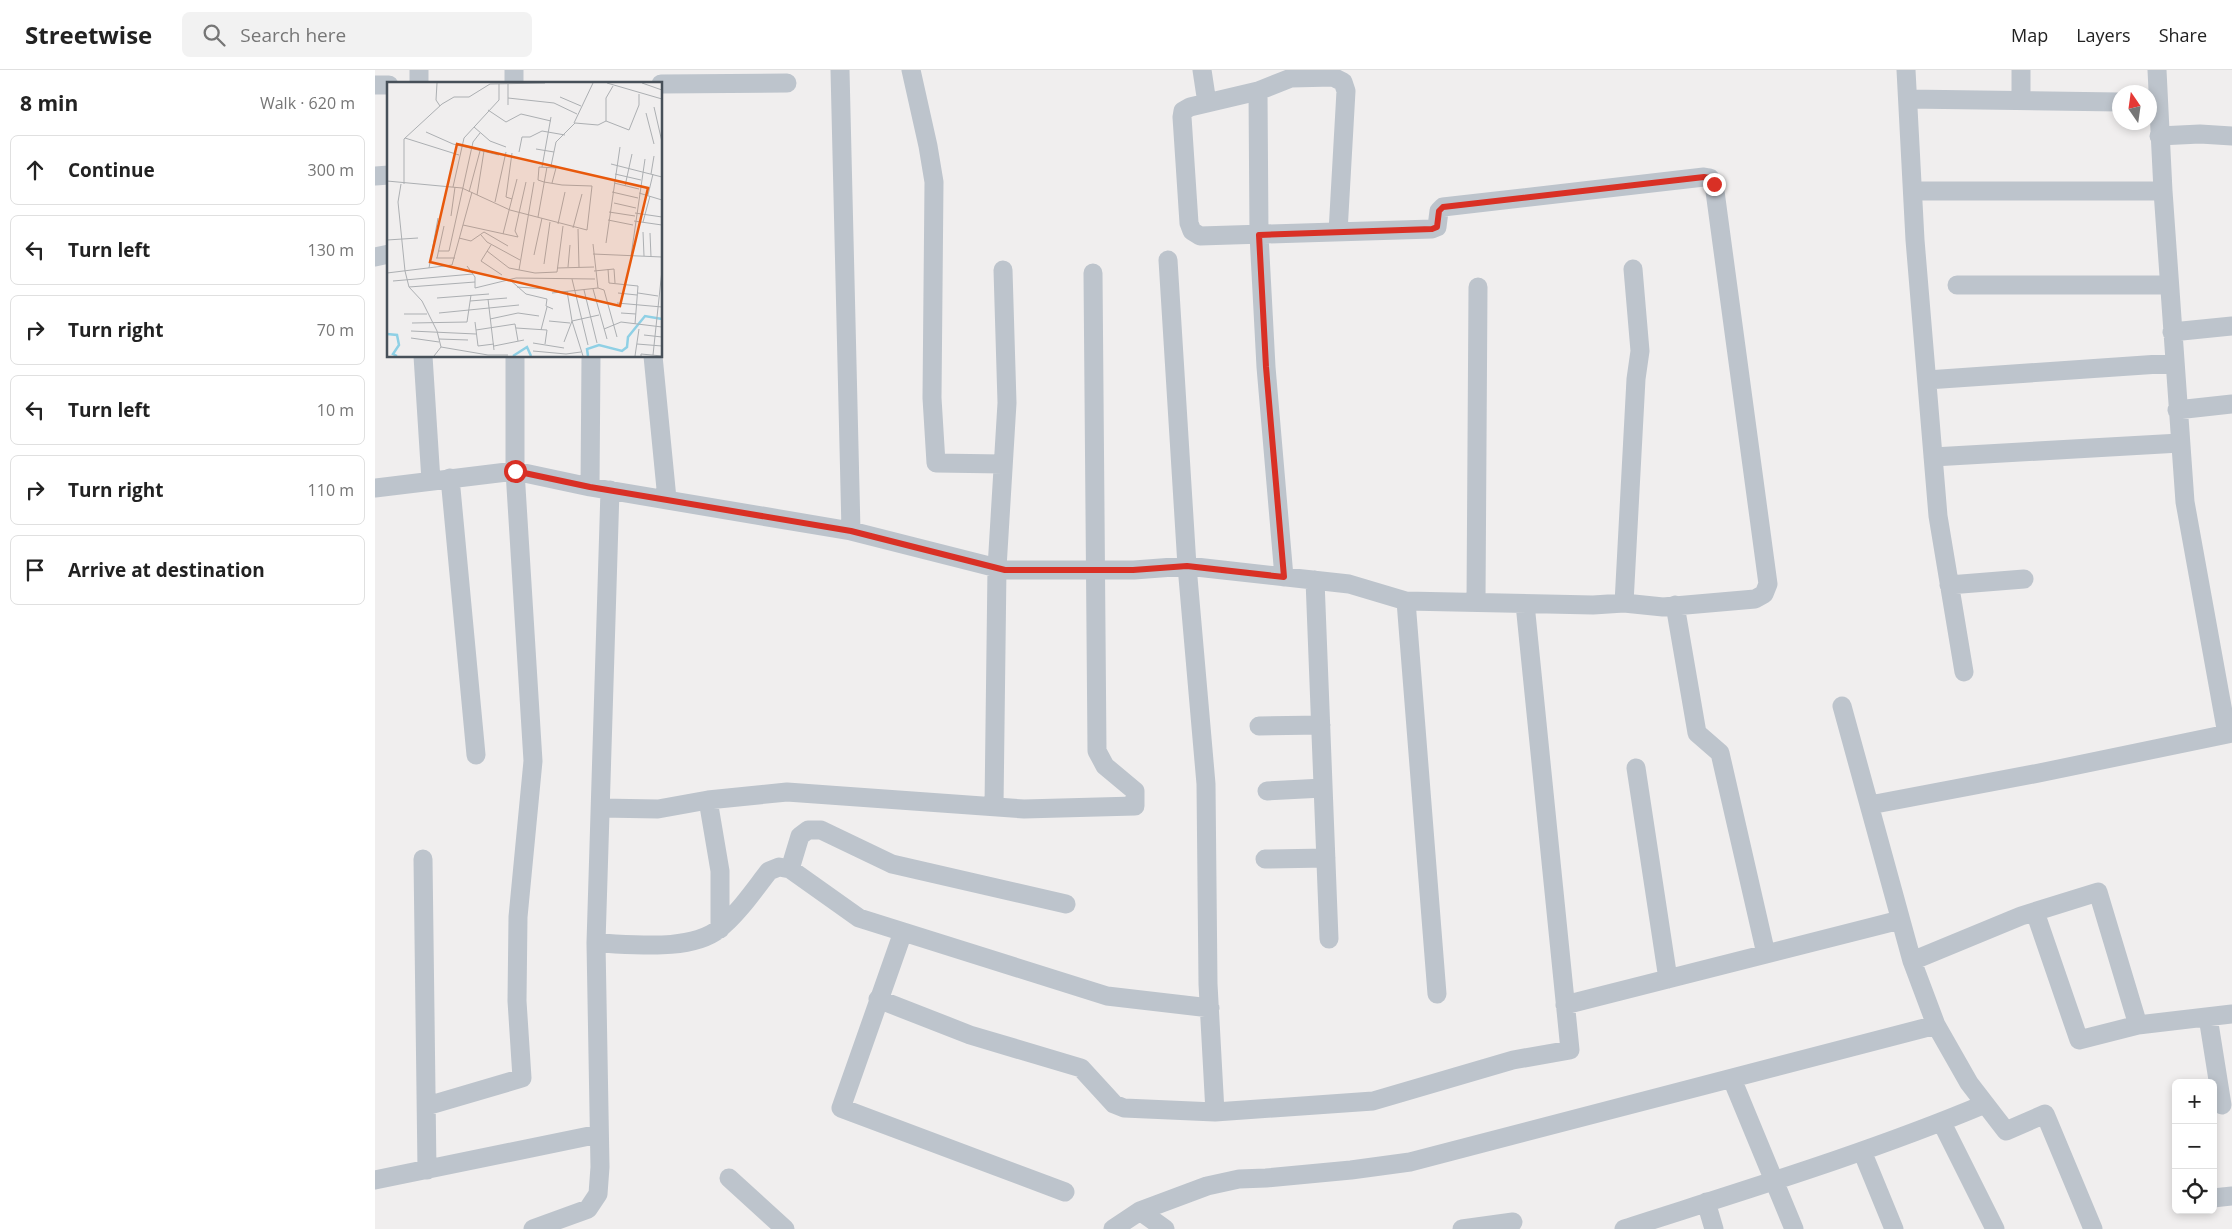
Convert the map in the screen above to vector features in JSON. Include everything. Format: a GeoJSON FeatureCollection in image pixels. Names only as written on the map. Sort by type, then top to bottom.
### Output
{"type":"FeatureCollection","features":[{"type":"Feature","properties":{"kind":"street"},"geometry":{"type":"LineString","coordinates":[[839,70],[851,531]]}},
{"type":"Feature","properties":{"kind":"street"},"geometry":{"type":"LineString","coordinates":[[911,70],[929,146],[934,182],[933,398],[936,463],[1003,464]]}},
{"type":"Feature","properties":{"kind":"street"},"geometry":{"type":"LineString","coordinates":[[1202,70],[1207,103]]}},
{"type":"Feature","properties":{"kind":"street"},"geometry":{"type":"LineString","coordinates":[[1906,70],[1913,191],[1938,516],[1963,672]]}},
{"type":"Feature","properties":{"kind":"street"},"geometry":{"type":"LineString","coordinates":[[2021,70],[2021,100]]}},
{"type":"Feature","properties":{"kind":"street"},"geometry":{"type":"LineString","coordinates":[[2156,85],[2157,70]]}},
{"type":"Feature","properties":{"kind":"street"},"geometry":{"type":"LineString","coordinates":[[375,488],[515,471],[590,487],[851,531],[1005,570],[1095,570],[1187,566],[1349,584],[1406,601],[1593,605],[1624,603],[1663,607],[1755,599],[1764,594],[1768,584],[1714,184],[1710,178],[1704,177],[1443,207],[1439,211],[1437,227],[1432,229],[1259,235],[1201,236],[1192,231],[1189,223],[1183,111],[1190,107],[1259,91],[1291,74],[1333,77],[1343,82],[1346,91],[1338,232]]}},
{"type":"Feature","properties":{"kind":"street"},"geometry":{"type":"LineString","coordinates":[[663,84],[787,83]]}},
{"type":"Feature","properties":{"kind":"street"},"geometry":{"type":"LineString","coordinates":[[1259,91],[1259,235],[1266,367],[1284,577]]}},
{"type":"Feature","properties":{"kind":"street"},"geometry":{"type":"LineString","coordinates":[[1908,99],[2112,102]]}},
{"type":"Feature","properties":{"kind":"street"},"geometry":{"type":"LineString","coordinates":[[1870,805],[2039,773],[2229,733],[2185,502],[2179,443],[2157,123]]}},
{"type":"Feature","properties":{"kind":"street"},"geometry":{"type":"LineString","coordinates":[[2159,136],[2200,134],[2232,136]]}},
{"type":"Feature","properties":{"kind":"street"},"geometry":{"type":"LineString","coordinates":[[1913,191],[2163,191]]}},
{"type":"Feature","properties":{"kind":"street"},"geometry":{"type":"LineString","coordinates":[[1168,260],[1187,566],[1206,784],[1210,1008],[1215,1112]]}},
{"type":"Feature","properties":{"kind":"street"},"geometry":{"type":"LineString","coordinates":[[1624,603],[1636,380],[1640,351],[1633,269]]}},
{"type":"Feature","properties":{"kind":"street"},"geometry":{"type":"LineString","coordinates":[[994,806],[997,568],[1007,403],[1003,270]]}},
{"type":"Feature","properties":{"kind":"street"},"geometry":{"type":"LineString","coordinates":[[601,808],[658,809],[708,800],[787,792],[1024,809],[1135,806],[1135,791],[1105,766],[1097,751],[1093,273]]}},
{"type":"Feature","properties":{"kind":"street"},"geometry":{"type":"LineString","coordinates":[[1957,285],[2169,285]]}},
{"type":"Feature","properties":{"kind":"street"},"geometry":{"type":"LineString","coordinates":[[1476,602],[1478,287]]}},
{"type":"Feature","properties":{"kind":"street"},"geometry":{"type":"LineString","coordinates":[[2172,332],[2232,326]]}},
{"type":"Feature","properties":{"kind":"street"},"geometry":{"type":"LineString","coordinates":[[423,358],[431,481]]}},
{"type":"Feature","properties":{"kind":"street"},"geometry":{"type":"LineString","coordinates":[[427,1106],[522,1078],[517,1001],[518,917],[533,761],[515,471],[515,358]]}},
{"type":"Feature","properties":{"kind":"street"},"geometry":{"type":"LineString","coordinates":[[590,487],[591,358]]}},
{"type":"Feature","properties":{"kind":"street"},"geometry":{"type":"LineString","coordinates":[[653,358],[667,499]]}},
{"type":"Feature","properties":{"kind":"street"},"geometry":{"type":"LineString","coordinates":[[1927,380],[2174,363]]}},
{"type":"Feature","properties":{"kind":"street"},"geometry":{"type":"LineString","coordinates":[[2177,410],[2232,404]]}},
{"type":"Feature","properties":{"kind":"street"},"geometry":{"type":"LineString","coordinates":[[1933,457],[2179,443]]}},
{"type":"Feature","properties":{"kind":"street"},"geometry":{"type":"LineString","coordinates":[[450,478],[476,755]]}},
{"type":"Feature","properties":{"kind":"street"},"geometry":{"type":"LineString","coordinates":[[533,1229],[588,1209],[598,1194],[596,943],[611,490]]}},
{"type":"Feature","properties":{"kind":"street"},"geometry":{"type":"LineString","coordinates":[[1949,585],[2024,579]]}},
{"type":"Feature","properties":{"kind":"street"},"geometry":{"type":"LineString","coordinates":[[1315,580],[1329,939]]}},
{"type":"Feature","properties":{"kind":"street"},"geometry":{"type":"LineString","coordinates":[[1406,601],[1437,994]]}},
{"type":"Feature","properties":{"kind":"street"},"geometry":{"type":"LineString","coordinates":[[878,999],[970,1035],[1081,1068],[1113,1104],[1123,1108],[1215,1112],[1373,1101],[1513,1060],[1570,1050],[1525,604]]}},
{"type":"Feature","properties":{"kind":"street"},"geometry":{"type":"LineString","coordinates":[[1675,605],[1697,733],[1720,752],[1766,954]]}},
{"type":"Feature","properties":{"kind":"street"},"geometry":{"type":"LineString","coordinates":[[1842,706],[1911,961],[1936,1025],[1969,1083],[2006,1131],[2045,1114],[2093,1229]]}},
{"type":"Feature","properties":{"kind":"street"},"geometry":{"type":"LineString","coordinates":[[1259,726],[1321,725]]}},
{"type":"Feature","properties":{"kind":"street"},"geometry":{"type":"LineString","coordinates":[[1636,768],[1668,979]]}},
{"type":"Feature","properties":{"kind":"street"},"geometry":{"type":"LineString","coordinates":[[1267,791],[1323,788]]}},
{"type":"Feature","properties":{"kind":"street"},"geometry":{"type":"LineString","coordinates":[[708,800],[720,871],[720,929]]}},
{"type":"Feature","properties":{"kind":"street"},"geometry":{"type":"LineString","coordinates":[[790,870],[799,836],[808,830],[821,830],[892,864],[1066,904]]}},
{"type":"Feature","properties":{"kind":"street"},"geometry":{"type":"LineString","coordinates":[[1265,859],[1326,858]]}},
{"type":"Feature","properties":{"kind":"street"},"geometry":{"type":"LineString","coordinates":[[423,859],[427,1170]]}},
{"type":"Feature","properties":{"kind":"street"},"geometry":{"type":"LineString","coordinates":[[596,943],[686,944],[705,938],[720,929],[769,871],[779,867],[790,870],[859,918],[1107,996],[1210,1008]]}},
{"type":"Feature","properties":{"kind":"street"},"geometry":{"type":"LineString","coordinates":[[1911,961],[2035,912],[2098,892],[2138,1025]]}},
{"type":"Feature","properties":{"kind":"street"},"geometry":{"type":"LineString","coordinates":[[2035,912],[2079,1040],[2138,1025],[2232,1014]]}},
{"type":"Feature","properties":{"kind":"street"},"geometry":{"type":"LineString","coordinates":[[1565,1005],[1900,920]]}},
{"type":"Feature","properties":{"kind":"street"},"geometry":{"type":"LineString","coordinates":[[903,932],[841,1108],[1065,1192]]}},
{"type":"Feature","properties":{"kind":"street"},"geometry":{"type":"LineString","coordinates":[[2208,1017],[2223,1104]]}},
{"type":"Feature","properties":{"kind":"street"},"geometry":{"type":"LineString","coordinates":[[1113,1229],[1141,1211],[1207,1186],[1239,1179],[1351,1170],[1410,1162],[1936,1025]]}},
{"type":"Feature","properties":{"kind":"street"},"geometry":{"type":"LineString","coordinates":[[1732,1079],[1794,1229]]}},
{"type":"Feature","properties":{"kind":"street"},"geometry":{"type":"LineString","coordinates":[[1624,1229],[1773,1182],[1942,1122],[1985,1104]]}},
{"type":"Feature","properties":{"kind":"street"},"geometry":{"type":"LineString","coordinates":[[1942,1122],[1995,1229]]}},
{"type":"Feature","properties":{"kind":"street"},"geometry":{"type":"LineString","coordinates":[[375,1180],[599,1134]]}},
{"type":"Feature","properties":{"kind":"street"},"geometry":{"type":"LineString","coordinates":[[1862,1151],[1894,1229]]}},
{"type":"Feature","properties":{"kind":"street"},"geometry":{"type":"LineString","coordinates":[[729,1178],[785,1229]]}},
{"type":"Feature","properties":{"kind":"street"},"geometry":{"type":"LineString","coordinates":[[2217,1198],[2232,1196]]}},
{"type":"Feature","properties":{"kind":"street"},"geometry":{"type":"LineString","coordinates":[[1706,1202],[1714,1229]]}},
{"type":"Feature","properties":{"kind":"street"},"geometry":{"type":"LineString","coordinates":[[1141,1211],[1165,1229]]}},
{"type":"Feature","properties":{"kind":"street"},"geometry":{"type":"LineString","coordinates":[[1462,1229],[1513,1222]]}},
{"type":"Feature","properties":{"kind":"route"},"geometry":{"type":"LineString","coordinates":[[515,471],[590,487],[851,531],[1005,570],[1133,570],[1187,566],[1284,577],[1266,367],[1259,235],[1432,229],[1437,227],[1439,211],[1443,207],[1704,177],[1710,178],[1714,184]]}}]}
